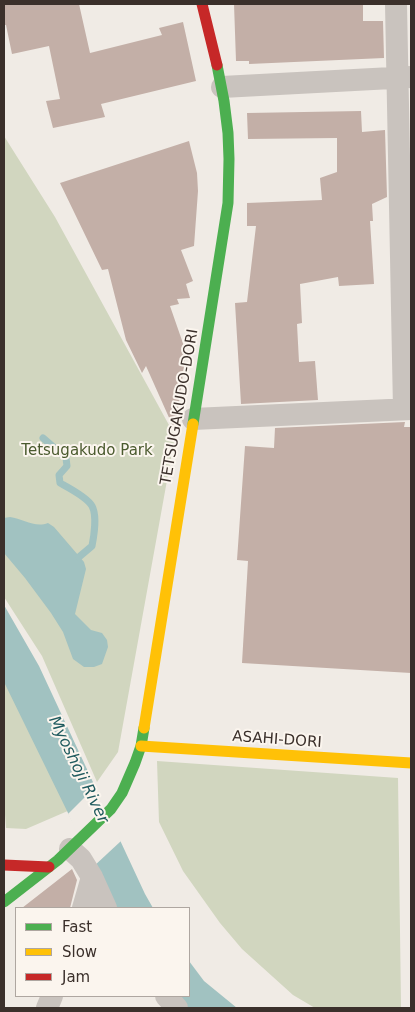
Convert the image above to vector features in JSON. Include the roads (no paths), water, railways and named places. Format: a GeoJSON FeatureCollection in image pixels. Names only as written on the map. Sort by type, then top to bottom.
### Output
{"type":"FeatureCollection","features":[{"type":"Feature","properties":{"kind":"street","name":"TETSUGAKUDO-DORI"},"geometry":{"type":"LineString","coordinates":[[75,844],[111,809],[122,793],[141,746],[216,285],[228,203],[228,134],[222,87],[202,4]]}},
{"type":"Feature","properties":{"kind":"street"},"geometry":{"type":"LineString","coordinates":[[194,419],[408,409],[404,78],[396,4]]}},
{"type":"Feature","properties":{"kind":"street"},"geometry":{"type":"LineString","coordinates":[[222,87],[404,78]]}},
{"type":"Feature","properties":{"kind":"street","name":"ASAHI-DORI"},"geometry":{"type":"LineString","coordinates":[[141,746],[411,763]]}},
{"type":"Feature","properties":{"kind":"street"},"geometry":{"type":"LineString","coordinates":[[4,902],[58,860],[75,844],[106,907]]}},
{"type":"Feature","properties":{"kind":"street"},"geometry":{"type":"LineString","coordinates":[[4,865],[49,867]]}},
{"type":"Feature","properties":{"kind":"street"},"geometry":{"type":"LineString","coordinates":[[84,907],[92,877]]}},
{"type":"Feature","properties":{"kind":"street"},"geometry":{"type":"LineString","coordinates":[[167,997],[178,1008]]}},
{"type":"Feature","properties":{"kind":"water"},"geometry":{"type":"Polygon","coordinates":[[[10,517],[34,524],[48,523],[54,527],[84,562],[86,569],[75,614],[91,630],[102,633],[107,640],[108,647],[102,664],[94,667],[84,667],[73,659],[63,632],[51,613],[4,553],[4,518],[10,517]]]}},
{"type":"Feature","properties":{"kind":"water","name":"Myoshoji River"},"geometry":{"type":"Polygon","coordinates":[[[4,605],[39,666],[152,907],[111,907],[90,858],[4,682],[4,605]]]}},
{"type":"Feature","properties":{"kind":"water"},"geometry":{"type":"Polygon","coordinates":[[[190,962],[204,981],[237,1008],[181,1008],[171,997],[190,997],[190,962]]]}},
{"type":"Feature","properties":{"kind":"waterway"},"geometry":{"type":"LineString","coordinates":[[43,438],[66,458],[67,466],[59,475],[60,483],[86,499],[94,510],[95,526],[92,546],[79,557]]}},
{"type":"Feature","properties":{"kind":"park label","name":"Tetsugakudo Park"},"geometry":{"type":"Point","coordinates":[87,451]}}]}
